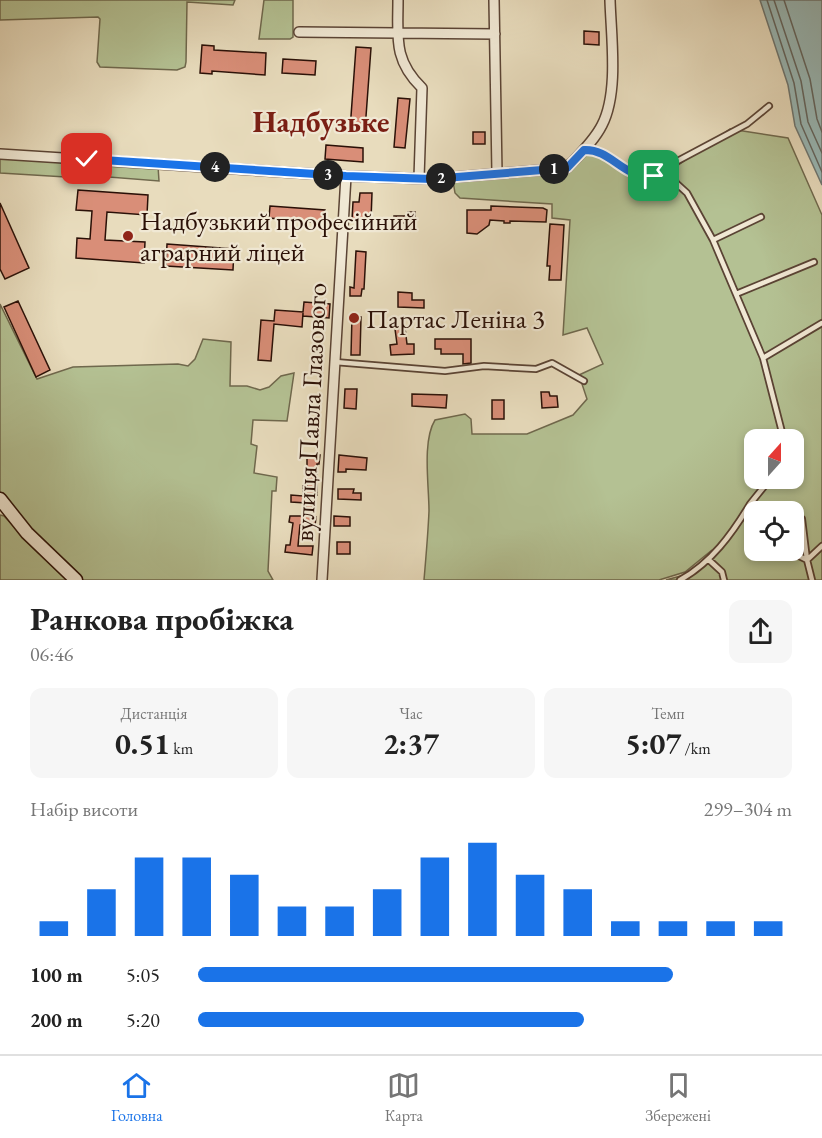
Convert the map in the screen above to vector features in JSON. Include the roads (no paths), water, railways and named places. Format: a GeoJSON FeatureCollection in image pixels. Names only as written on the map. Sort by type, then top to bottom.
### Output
{"type":"FeatureCollection","features":[{"type":"Feature","properties":{"kind":"main road"},"geometry":{"type":"LineString","coordinates":[[1,504],[27,533],[76,580]]}},
{"type":"Feature","properties":{"kind":"street"},"geometry":{"type":"LineString","coordinates":[[398,0],[401,60],[410,77],[422,88],[419,178]]}},
{"type":"Feature","properties":{"kind":"street"},"geometry":{"type":"LineString","coordinates":[[494,0],[497,173]]}},
{"type":"Feature","properties":{"kind":"street"},"geometry":{"type":"LineString","coordinates":[[0,154],[346,176],[419,178],[567,168],[584,150],[602,124],[609,102],[612,76],[610,0]]}},
{"type":"Feature","properties":{"kind":"street"},"geometry":{"type":"LineString","coordinates":[[298,32],[495,34]]}},
{"type":"Feature","properties":{"kind":"street","name":"вулиця Павла Глазового"},"geometry":{"type":"LineString","coordinates":[[322,580],[346,176]]}},
{"type":"Feature","properties":{"kind":"lane"},"geometry":{"type":"LineString","coordinates":[[676,183],[670,165],[747,124],[769,106]]}},
{"type":"Feature","properties":{"kind":"lane"},"geometry":{"type":"LineString","coordinates":[[584,150],[592,150],[610,158],[633,173],[654,176],[676,183],[687,192],[713,240],[763,358],[781,429]]}},
{"type":"Feature","properties":{"kind":"lane"},"geometry":{"type":"LineString","coordinates":[[713,240],[760,217]]}},
{"type":"Feature","properties":{"kind":"lane"},"geometry":{"type":"LineString","coordinates":[[736,294],[814,262]]}},
{"type":"Feature","properties":{"kind":"lane"},"geometry":{"type":"LineString","coordinates":[[763,358],[822,323]]}},
{"type":"Feature","properties":{"kind":"lane"},"geometry":{"type":"LineString","coordinates":[[335,362],[445,371],[484,366],[537,369],[552,363],[584,381]]}},
{"type":"Feature","properties":{"kind":"lane"},"geometry":{"type":"LineString","coordinates":[[752,501],[762,489]]}},
{"type":"Feature","properties":{"kind":"lane"},"geometry":{"type":"LineString","coordinates":[[680,580],[709,560],[744,515]]}},
{"type":"Feature","properties":{"kind":"lane"},"geometry":{"type":"LineString","coordinates":[[804,535],[812,580]]}},
{"type":"Feature","properties":{"kind":"lane"},"geometry":{"type":"LineString","coordinates":[[807,560],[822,546]]}},
{"type":"Feature","properties":{"kind":"lane"},"geometry":{"type":"LineString","coordinates":[[709,560],[723,572],[724,580]]}},
{"type":"Feature","properties":{"kind":"water"},"geometry":{"type":"Polygon","coordinates":[[[760,0],[822,0],[822,185],[795,126],[788,85],[760,0]]]}},
{"type":"Feature","properties":{"kind":"place","name":"Надбузький професійний аграрний ліцей"},"geometry":{"type":"Point","coordinates":[128,236]}},
{"type":"Feature","properties":{"kind":"place","name":"Партас Леніна 3"},"geometry":{"type":"Point","coordinates":[354,318]}},
{"type":"Feature","properties":{"kind":"district","name":"Надбузьке"},"geometry":{"type":"Point","coordinates":[321,121]}}]}
